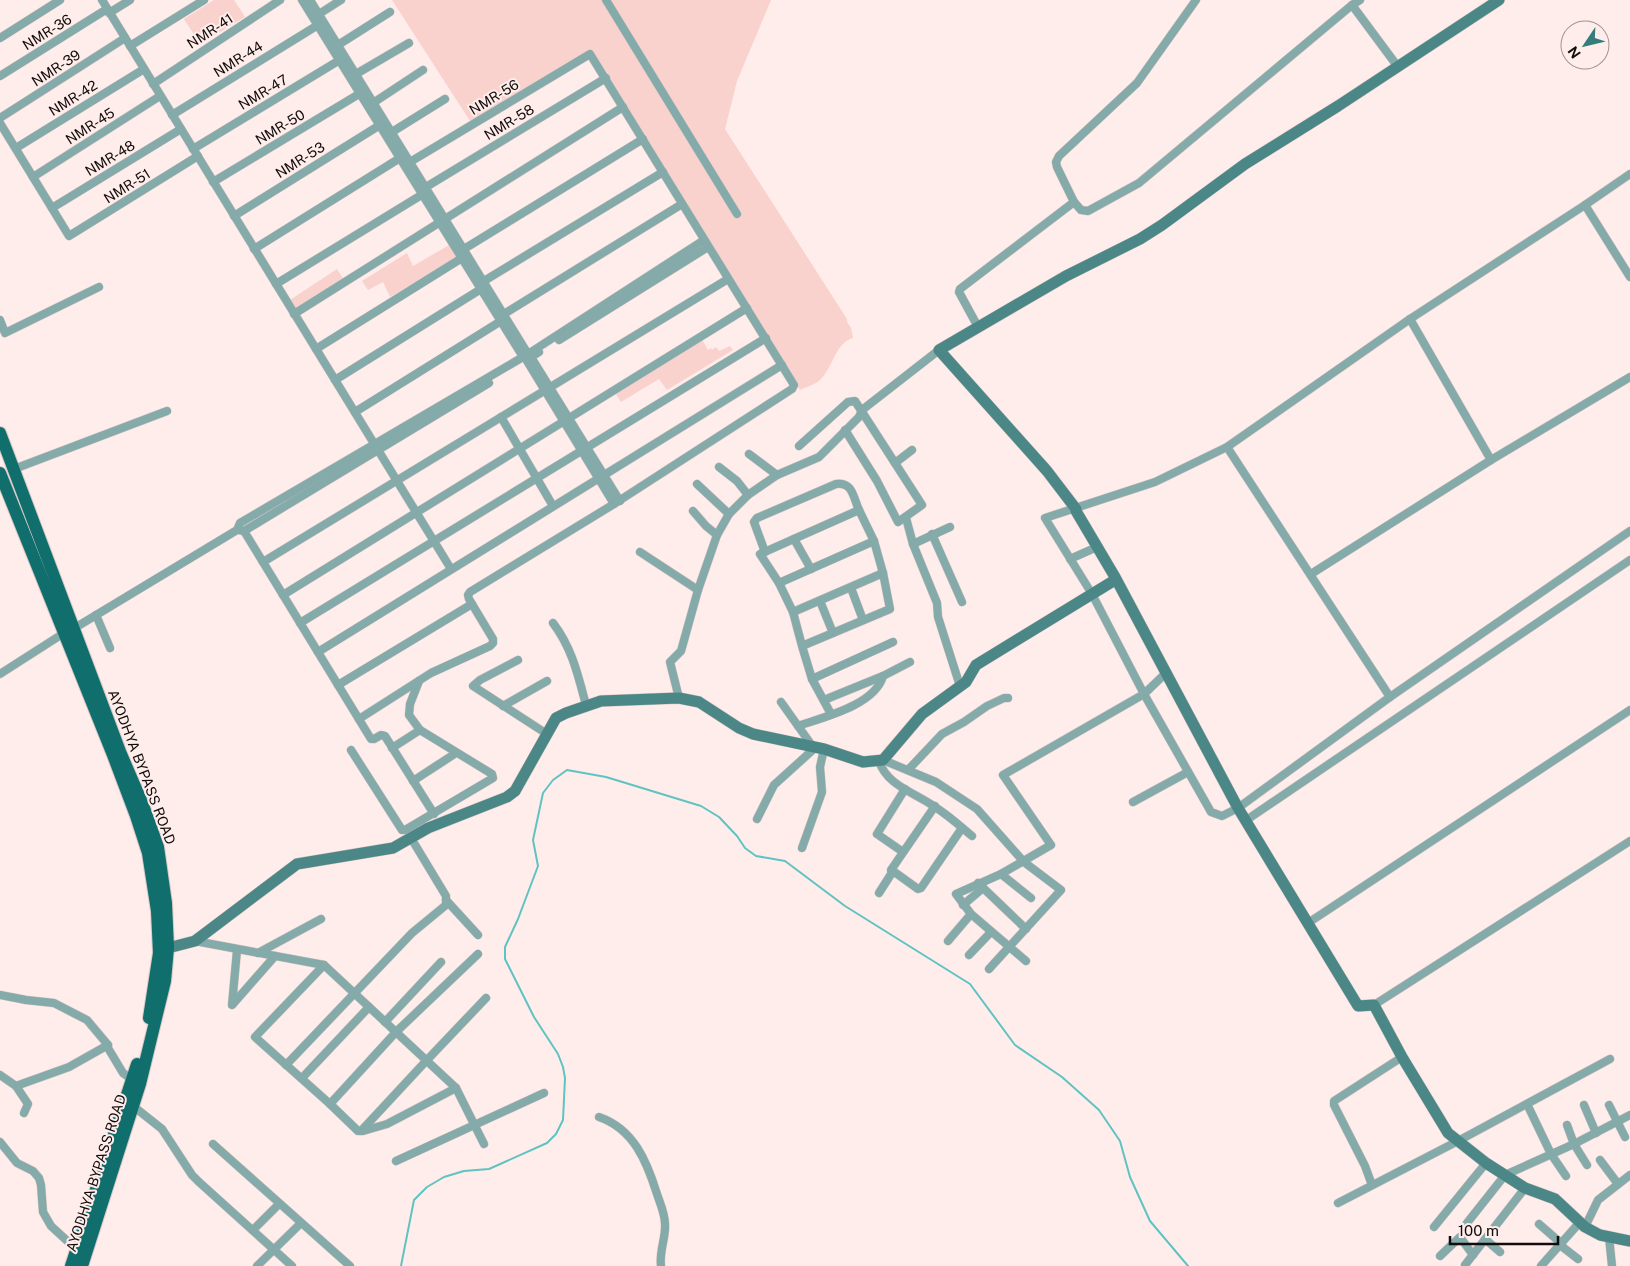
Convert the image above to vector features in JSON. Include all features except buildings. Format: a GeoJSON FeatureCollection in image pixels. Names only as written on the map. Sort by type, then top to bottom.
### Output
{"type":"FeatureCollection","features":[{"type":"Feature","properties":{"kind":"main road","name":"AYODHYA BYPASS ROAD"},"geometry":{"type":"LineString","coordinates":[[0,433],[3,450],[14,469],[68,631],[148,853],[163,950],[148,1040],[136,1082],[71,1266]]}},
{"type":"Feature","properties":{"kind":"main road"},"geometry":{"type":"LineString","coordinates":[[0,474],[14,469]]}},
{"type":"Feature","properties":{"kind":"main road","name":"AYODHYA BYPASS ROAD"},"geometry":{"type":"LineString","coordinates":[[0,474],[68,631]]}},
{"type":"Feature","properties":{"kind":"main road","name":"AYODHYA BYPASS ROAD"},"geometry":{"type":"LineString","coordinates":[[82,1266],[133,1106],[136,1082]]}},
{"type":"Feature","properties":{"kind":"street"},"geometry":{"type":"LineString","coordinates":[[0,38],[60,0]]}},
{"type":"Feature","properties":{"kind":"street"},"geometry":{"type":"LineString","coordinates":[[102,0],[451,569]]}},
{"type":"Feature","properties":{"kind":"street","name":"NMR-36"},"geometry":{"type":"LineString","coordinates":[[0,76],[108,11],[130,0]]}},
{"type":"Feature","properties":{"kind":"street"},"geometry":{"type":"LineString","coordinates":[[130,46],[204,0]]}},
{"type":"Feature","properties":{"kind":"street","name":"NMR-41"},"geometry":{"type":"LineString","coordinates":[[153,84],[280,0]]}},
{"type":"Feature","properties":{"kind":"street"},"geometry":{"type":"LineString","coordinates":[[302,0],[363,92],[400,158],[407,164]]}},
{"type":"Feature","properties":{"kind":"street"},"geometry":{"type":"LineString","coordinates":[[310,0],[338,45],[342,59],[356,74],[363,92],[373,103],[392,132],[407,164],[464,249],[483,285],[527,358],[617,502]]}},
{"type":"Feature","properties":{"kind":"street"},"geometry":{"type":"LineString","coordinates":[[319,14],[341,0]]}},
{"type":"Feature","properties":{"kind":"street"},"geometry":{"type":"LineString","coordinates":[[606,0],[737,214]]}},
{"type":"Feature","properties":{"kind":"street"},"geometry":{"type":"LineString","coordinates":[[1196,0],[1137,83],[1058,156],[1057,167],[1074,202],[1081,210],[1088,211],[1139,183],[1360,0]]}},
{"type":"Feature","properties":{"kind":"street"},"geometry":{"type":"LineString","coordinates":[[679,698],[670,662],[681,651],[698,590],[717,535],[728,514],[748,495],[776,475],[819,457],[859,417],[862,410],[939,350],[1066,276],[1140,239],[1246,164],[1499,0]]}},
{"type":"Feature","properties":{"kind":"street"},"geometry":{"type":"LineString","coordinates":[[1352,5],[1398,67]]}},
{"type":"Feature","properties":{"kind":"street"},"geometry":{"type":"LineString","coordinates":[[338,45],[390,12]]}},
{"type":"Feature","properties":{"kind":"street","name":"NMR-44"},"geometry":{"type":"LineString","coordinates":[[172,115],[318,25]]}},
{"type":"Feature","properties":{"kind":"street","name":"NMR-39"},"geometry":{"type":"LineString","coordinates":[[0,118],[125,38]]}},
{"type":"Feature","properties":{"kind":"street"},"geometry":{"type":"LineString","coordinates":[[356,74],[409,43]]}},
{"type":"Feature","properties":{"kind":"street","name":"NMR-56"},"geometry":{"type":"LineString","coordinates":[[407,164],[590,54],[606,78]]}},
{"type":"Feature","properties":{"kind":"street","name":"NMR-47"},"geometry":{"type":"LineString","coordinates":[[193,149],[342,59]]}},
{"type":"Feature","properties":{"kind":"street","name":"NMR-42"},"geometry":{"type":"LineString","coordinates":[[16,148],[144,69]]}},
{"type":"Feature","properties":{"kind":"street"},"geometry":{"type":"LineString","coordinates":[[373,103],[424,70]]}},
{"type":"Feature","properties":{"kind":"street"},"geometry":{"type":"LineString","coordinates":[[359,719],[431,673],[493,643],[493,639],[472,604],[468,595],[470,592],[617,502],[792,389],[794,385],[606,78]]}},
{"type":"Feature","properties":{"kind":"street","name":"NMR-58"},"geometry":{"type":"LineString","coordinates":[[276,284],[606,78]]}},
{"type":"Feature","properties":{"kind":"street","name":"NMR-50"},"geometry":{"type":"LineString","coordinates":[[213,182],[363,92]]}},
{"type":"Feature","properties":{"kind":"street","name":"NMR-45"},"geometry":{"type":"LineString","coordinates":[[34,178],[160,96]]}},
{"type":"Feature","properties":{"kind":"street"},"geometry":{"type":"LineString","coordinates":[[392,132],[445,99]]}},
{"type":"Feature","properties":{"kind":"street"},"geometry":{"type":"LineString","coordinates":[[294,314],[623,107]]}},
{"type":"Feature","properties":{"kind":"street"},"geometry":{"type":"LineString","coordinates":[[0,123],[52,208]]}},
{"type":"Feature","properties":{"kind":"street","name":"NMR-53"},"geometry":{"type":"LineString","coordinates":[[234,216],[380,125]]}},
{"type":"Feature","properties":{"kind":"street","name":"NMR-48"},"geometry":{"type":"LineString","coordinates":[[52,208],[181,129]]}},
{"type":"Feature","properties":{"kind":"street"},"geometry":{"type":"LineString","coordinates":[[464,249],[643,139]]}},
{"type":"Feature","properties":{"kind":"street","name":"NMR-51"},"geometry":{"type":"LineString","coordinates":[[52,208],[69,236],[198,156]]}},
{"type":"Feature","properties":{"kind":"street"},"geometry":{"type":"LineString","coordinates":[[254,249],[400,158]]}},
{"type":"Feature","properties":{"kind":"street"},"geometry":{"type":"LineString","coordinates":[[335,380],[663,172]]}},
{"type":"Feature","properties":{"kind":"street"},"geometry":{"type":"LineString","coordinates":[[1630,174],[1410,319],[1227,447],[1155,482],[1045,518],[1092,594],[1144,694],[1211,812],[1222,816],[1238,808],[1390,696],[1630,531]]}},
{"type":"Feature","properties":{"kind":"street"},"geometry":{"type":"LineString","coordinates":[[978,327],[959,292],[960,289],[1074,202]]}},
{"type":"Feature","properties":{"kind":"street"},"geometry":{"type":"LineString","coordinates":[[355,412],[682,204]]}},
{"type":"Feature","properties":{"kind":"street"},"geometry":{"type":"LineString","coordinates":[[1585,205],[1630,277]]}},
{"type":"Feature","properties":{"kind":"street"},"geometry":{"type":"LineString","coordinates":[[443,220],[462,258],[483,285]]}},
{"type":"Feature","properties":{"kind":"street"},"geometry":{"type":"LineString","coordinates":[[434,814],[384,735],[373,740],[359,719],[263,562],[240,530],[240,523],[377,447],[527,358],[706,244]]}},
{"type":"Feature","properties":{"kind":"street"},"geometry":{"type":"LineString","coordinates":[[316,349],[462,258]]}},
{"type":"Feature","properties":{"kind":"street"},"geometry":{"type":"LineString","coordinates":[[263,562],[728,279]]}},
{"type":"Feature","properties":{"kind":"street"},"geometry":{"type":"LineString","coordinates":[[0,320],[5,332],[99,287]]}},
{"type":"Feature","properties":{"kind":"street"},"geometry":{"type":"LineString","coordinates":[[282,595],[747,308]]}},
{"type":"Feature","properties":{"kind":"street"},"geometry":{"type":"LineString","coordinates":[[1410,319],[1490,460]]}},
{"type":"Feature","properties":{"kind":"street"},"geometry":{"type":"LineString","coordinates":[[300,623],[766,338]]}},
{"type":"Feature","properties":{"kind":"street"},"geometry":{"type":"LineString","coordinates":[[939,350],[1047,471],[1076,509],[1167,672],[1245,821],[1358,1006],[1374,1006],[1630,841]]}},
{"type":"Feature","properties":{"kind":"street"},"geometry":{"type":"LineString","coordinates":[[318,652],[782,365]]}},
{"type":"Feature","properties":{"kind":"street"},"geometry":{"type":"LineString","coordinates":[[1312,574],[1490,460],[1630,377]]}},
{"type":"Feature","properties":{"kind":"street"},"geometry":{"type":"LineString","coordinates":[[799,446],[848,402],[855,401],[922,505],[898,522],[877,481],[845,430]]}},
{"type":"Feature","properties":{"kind":"street"},"geometry":{"type":"LineString","coordinates":[[14,469],[167,411]]}},
{"type":"Feature","properties":{"kind":"street"},"geometry":{"type":"LineString","coordinates":[[501,417],[553,506]]}},
{"type":"Feature","properties":{"kind":"street"},"geometry":{"type":"LineString","coordinates":[[1227,447],[1312,574],[1390,696]]}},
{"type":"Feature","properties":{"kind":"street"},"geometry":{"type":"LineString","coordinates":[[895,463],[912,450]]}},
{"type":"Feature","properties":{"kind":"street"},"geometry":{"type":"LineString","coordinates":[[749,454],[776,475]]}},
{"type":"Feature","properties":{"kind":"street"},"geometry":{"type":"LineString","coordinates":[[719,467],[737,481],[748,495]]}},
{"type":"Feature","properties":{"kind":"street"},"geometry":{"type":"LineString","coordinates":[[765,552],[755,527],[754,522],[757,518],[836,484],[844,483],[849,486],[874,541],[890,609],[802,646]]}},
{"type":"Feature","properties":{"kind":"street"},"geometry":{"type":"LineString","coordinates":[[697,484],[728,514]]}},
{"type":"Feature","properties":{"kind":"street"},"geometry":{"type":"LineString","coordinates":[[831,714],[812,679],[793,612],[779,583],[760,554],[859,510]]}},
{"type":"Feature","properties":{"kind":"street"},"geometry":{"type":"LineString","coordinates":[[693,511],[717,535]]}},
{"type":"Feature","properties":{"kind":"street"},"geometry":{"type":"LineString","coordinates":[[906,518],[913,544],[938,603],[938,617],[960,686]]}},
{"type":"Feature","properties":{"kind":"street"},"geometry":{"type":"LineString","coordinates":[[913,544],[950,527]]}},
{"type":"Feature","properties":{"kind":"street"},"geometry":{"type":"LineString","coordinates":[[0,674],[68,631],[240,530]]}},
{"type":"Feature","properties":{"kind":"street"},"geometry":{"type":"LineString","coordinates":[[932,534],[962,602]]}},
{"type":"Feature","properties":{"kind":"street"},"geometry":{"type":"LineString","coordinates":[[794,539],[811,569]]}},
{"type":"Feature","properties":{"kind":"street"},"geometry":{"type":"LineString","coordinates":[[779,583],[874,541]]}},
{"type":"Feature","properties":{"kind":"street"},"geometry":{"type":"LineString","coordinates":[[1070,559],[1097,547]]}},
{"type":"Feature","properties":{"kind":"street"},"geometry":{"type":"LineString","coordinates":[[640,552],[698,590]]}},
{"type":"Feature","properties":{"kind":"street"},"geometry":{"type":"LineString","coordinates":[[1245,821],[1630,560]]}},
{"type":"Feature","properties":{"kind":"street"},"geometry":{"type":"LineString","coordinates":[[793,612],[883,573]]}},
{"type":"Feature","properties":{"kind":"street"},"geometry":{"type":"LineString","coordinates":[[972,836],[935,806],[890,780],[882,770],[881,761],[922,714],[966,682],[976,665],[1116,580]]}},
{"type":"Feature","properties":{"kind":"street"},"geometry":{"type":"LineString","coordinates":[[851,588],[863,620]]}},
{"type":"Feature","properties":{"kind":"street"},"geometry":{"type":"LineString","coordinates":[[820,601],[833,633]]}},
{"type":"Feature","properties":{"kind":"street"},"geometry":{"type":"LineString","coordinates":[[338,685],[472,604]]}},
{"type":"Feature","properties":{"kind":"street"},"geometry":{"type":"LineString","coordinates":[[96,615],[110,648]]}},
{"type":"Feature","properties":{"kind":"street"},"geometry":{"type":"LineString","coordinates":[[553,623],[563,636],[573,656],[586,705]]}},
{"type":"Feature","properties":{"kind":"street"},"geometry":{"type":"LineString","coordinates":[[812,679],[894,642]]}},
{"type":"Feature","properties":{"kind":"street"},"geometry":{"type":"LineString","coordinates":[[518,660],[480,680],[473,686],[547,734]]}},
{"type":"Feature","properties":{"kind":"street"},"geometry":{"type":"LineString","coordinates":[[824,700],[883,676],[910,662]]}},
{"type":"Feature","properties":{"kind":"street"},"geometry":{"type":"LineString","coordinates":[[1026,961],[971,914],[956,894],[981,886],[1051,846],[1003,775],[1144,694],[1167,672]]}},
{"type":"Feature","properties":{"kind":"street"},"geometry":{"type":"LineString","coordinates":[[798,726],[862,702],[881,684],[883,676]]}},
{"type":"Feature","properties":{"kind":"street"},"geometry":{"type":"LineString","coordinates":[[351,750],[402,830],[434,814],[493,778],[492,774],[420,730],[409,715],[410,704],[419,681]]}},
{"type":"Feature","properties":{"kind":"street"},"geometry":{"type":"LineString","coordinates":[[503,706],[547,681]]}},
{"type":"Feature","properties":{"kind":"street"},"geometry":{"type":"LineString","coordinates":[[163,950],[195,941],[297,864],[393,848],[428,828],[507,797],[515,791],[556,718],[601,700],[679,698],[699,702],[739,728],[753,734],[817,748],[862,762],[881,761],[908,770],[936,782],[977,809],[1024,862],[1061,890],[989,969]]}},
{"type":"Feature","properties":{"kind":"street"},"geometry":{"type":"LineString","coordinates":[[908,770],[942,734],[964,722],[985,707],[1008,698]]}},
{"type":"Feature","properties":{"kind":"street"},"geometry":{"type":"LineString","coordinates":[[781,702],[817,748],[820,768],[822,792],[802,848]]}},
{"type":"Feature","properties":{"kind":"street"},"geometry":{"type":"LineString","coordinates":[[1308,922],[1630,710]]}},
{"type":"Feature","properties":{"kind":"street"},"geometry":{"type":"LineString","coordinates":[[392,748],[420,730]]}},
{"type":"Feature","properties":{"kind":"street"},"geometry":{"type":"LineString","coordinates":[[757,819],[774,785],[817,748]]}},
{"type":"Feature","properties":{"kind":"street"},"geometry":{"type":"LineString","coordinates":[[413,781],[456,752]]}},
{"type":"Feature","properties":{"kind":"street"},"geometry":{"type":"LineString","coordinates":[[1133,802],[1188,772]]}},
{"type":"Feature","properties":{"kind":"street"},"geometry":{"type":"LineString","coordinates":[[903,852],[877,834],[905,789]]}},
{"type":"Feature","properties":{"kind":"street"},"geometry":{"type":"LineString","coordinates":[[879,893],[893,871],[891,870],[935,806]]}},
{"type":"Feature","properties":{"kind":"street"},"geometry":{"type":"LineString","coordinates":[[893,871],[918,889],[921,888],[962,828]]}},
{"type":"Feature","properties":{"kind":"street"},"geometry":{"type":"LineString","coordinates":[[286,1065],[412,933],[446,905],[446,896],[410,838]]}},
{"type":"Feature","properties":{"kind":"street"},"geometry":{"type":"LineString","coordinates":[[1001,874],[1031,898]]}},
{"type":"Feature","properties":{"kind":"street"},"geometry":{"type":"LineString","coordinates":[[981,886],[1026,929]]}},
{"type":"Feature","properties":{"kind":"street"},"geometry":{"type":"LineString","coordinates":[[963,905],[981,886]]}},
{"type":"Feature","properties":{"kind":"street"},"geometry":{"type":"LineString","coordinates":[[446,900],[478,935]]}},
{"type":"Feature","properties":{"kind":"street"},"geometry":{"type":"LineString","coordinates":[[948,941],[971,914]]}},
{"type":"Feature","properties":{"kind":"street"},"geometry":{"type":"LineString","coordinates":[[258,953],[321,919]]}},
{"type":"Feature","properties":{"kind":"street"},"geometry":{"type":"LineString","coordinates":[[969,955],[991,932]]}},
{"type":"Feature","properties":{"kind":"street"},"geometry":{"type":"LineString","coordinates":[[195,941],[324,965],[456,1088],[484,1144]]}},
{"type":"Feature","properties":{"kind":"street"},"geometry":{"type":"LineString","coordinates":[[237,950],[232,1005],[275,956]]}},
{"type":"Feature","properties":{"kind":"street"},"geometry":{"type":"LineString","coordinates":[[330,1104],[396,1032],[478,954]]}},
{"type":"Feature","properties":{"kind":"street"},"geometry":{"type":"LineString","coordinates":[[385,1022],[441,962]]}},
{"type":"Feature","properties":{"kind":"street"},"geometry":{"type":"LineString","coordinates":[[324,965],[255,1037],[358,1131],[387,1124],[456,1088]]}},
{"type":"Feature","properties":{"kind":"street"},"geometry":{"type":"LineString","coordinates":[[0,995],[54,1003],[87,1020],[108,1045],[123,1073],[136,1082]]}},
{"type":"Feature","properties":{"kind":"street"},"geometry":{"type":"LineString","coordinates":[[362,1131],[426,1060],[486,998]]}},
{"type":"Feature","properties":{"kind":"street"},"geometry":{"type":"LineString","coordinates":[[302,1078],[369,1006]]}},
{"type":"Feature","properties":{"kind":"street"},"geometry":{"type":"LineString","coordinates":[[1374,1006],[1448,1133],[1486,1163],[1525,1188],[1555,1200],[1582,1225],[1600,1235],[1630,1241]]}},
{"type":"Feature","properties":{"kind":"street"},"geometry":{"type":"LineString","coordinates":[[16,1086],[68,1067],[108,1045]]}},
{"type":"Feature","properties":{"kind":"street"},"geometry":{"type":"LineString","coordinates":[[1372,1185],[1365,1166],[1334,1102],[1402,1057]]}},
{"type":"Feature","properties":{"kind":"street"},"geometry":{"type":"LineString","coordinates":[[1338,1202],[1458,1141],[1610,1059]]}},
{"type":"Feature","properties":{"kind":"street"},"geometry":{"type":"LineString","coordinates":[[0,1075],[16,1086],[28,1104],[24,1113]]}},
{"type":"Feature","properties":{"kind":"street"},"geometry":{"type":"LineString","coordinates":[[396,1161],[544,1093]]}},
{"type":"Feature","properties":{"kind":"street"},"geometry":{"type":"LineString","coordinates":[[1527,1104],[1551,1154],[1566,1176]]}},
{"type":"Feature","properties":{"kind":"street"},"geometry":{"type":"LineString","coordinates":[[1584,1105],[1596,1132]]}},
{"type":"Feature","properties":{"kind":"street"},"geometry":{"type":"LineString","coordinates":[[1609,1105],[1625,1138]]}},
{"type":"Feature","properties":{"kind":"street"},"geometry":{"type":"LineString","coordinates":[[133,1106],[162,1129],[192,1175],[292,1266]]}},
{"type":"Feature","properties":{"kind":"street"},"geometry":{"type":"LineString","coordinates":[[1467,1223],[1505,1175],[1574,1144],[1630,1115]]}},
{"type":"Feature","properties":{"kind":"street"},"geometry":{"type":"LineString","coordinates":[[600,1117],[613,1122],[623,1130],[637,1147],[647,1164],[666,1223],[661,1252],[661,1266]]}},
{"type":"Feature","properties":{"kind":"street"},"geometry":{"type":"LineString","coordinates":[[1567,1125],[1574,1144],[1587,1165]]}},
{"type":"Feature","properties":{"kind":"street"},"geometry":{"type":"LineString","coordinates":[[0,1142],[16,1163],[34,1172],[39,1178],[42,1185],[44,1212],[51,1226],[76,1249]]}},
{"type":"Feature","properties":{"kind":"street"},"geometry":{"type":"LineString","coordinates":[[213,1144],[350,1266]]}},
{"type":"Feature","properties":{"kind":"street"},"geometry":{"type":"LineString","coordinates":[[1600,1160],[1618,1184]]}},
{"type":"Feature","properties":{"kind":"street"},"geometry":{"type":"LineString","coordinates":[[1434,1227],[1486,1163]]}},
{"type":"Feature","properties":{"kind":"street"},"geometry":{"type":"LineString","coordinates":[[1544,1265],[1561,1244],[1582,1225],[1598,1200],[1630,1175]]}},
{"type":"Feature","properties":{"kind":"street"},"geometry":{"type":"LineString","coordinates":[[1465,1265],[1525,1188]]}},
{"type":"Feature","properties":{"kind":"street"},"geometry":{"type":"LineString","coordinates":[[253,1230],[279,1204]]}},
{"type":"Feature","properties":{"kind":"street"},"geometry":{"type":"LineString","coordinates":[[257,1266],[301,1223]]}},
{"type":"Feature","properties":{"kind":"street"},"geometry":{"type":"LineString","coordinates":[[1539,1224],[1578,1259]]}},
{"type":"Feature","properties":{"kind":"street"},"geometry":{"type":"LineString","coordinates":[[1440,1256],[1460,1237],[1473,1255]]}},
{"type":"Feature","properties":{"kind":"street"},"geometry":{"type":"LineString","coordinates":[[1609,1237],[1612,1266]]}},
{"type":"Feature","properties":{"kind":"street"},"geometry":{"type":"LineString","coordinates":[[1485,1239],[1500,1252]]}},
{"type":"Feature","properties":{"kind":"shaded area"},"geometry":{"type":"Polygon","coordinates":[[[214,0],[234,0],[245,17],[200,44],[184,19],[214,0]]]}},
{"type":"Feature","properties":{"kind":"shaded area"},"geometry":{"type":"Polygon","coordinates":[[[392,0],[771,0],[737,81],[725,129],[851,328],[853,338],[843,344],[821,379],[800,390],[591,50],[470,121],[392,0]]]}},
{"type":"Feature","properties":{"kind":"shaded area"},"geometry":{"type":"Polygon","coordinates":[[[451,244],[458,257],[390,297],[383,282],[368,290],[362,281],[407,253],[413,266],[451,244]]]}},
{"type":"Feature","properties":{"kind":"shaded area"},"geometry":{"type":"Polygon","coordinates":[[[337,269],[346,283],[294,314],[287,302],[337,269]]]}},
{"type":"Feature","properties":{"kind":"shaded area"},"geometry":{"type":"Polygon","coordinates":[[[701,338],[708,350],[716,347],[719,351],[730,346],[733,350],[667,390],[659,379],[621,402],[614,391],[701,338]]]}},
{"type":"Feature","properties":{"kind":"waterway"},"geometry":{"type":"LineString","coordinates":[[401,1266],[414,1200],[427,1187],[444,1177],[464,1171],[489,1169],[547,1143],[556,1134],[563,1120],[565,1078],[563,1067],[558,1054],[534,1017],[505,959],[505,947],[538,866],[533,840],[543,793],[553,780],[567,770],[606,777],[701,806],[719,817],[737,836],[745,848],[756,856],[785,861],[845,906],[970,984],[1015,1045],[1062,1077],[1099,1110],[1120,1141],[1130,1177],[1150,1221],[1188,1266]]}}]}
